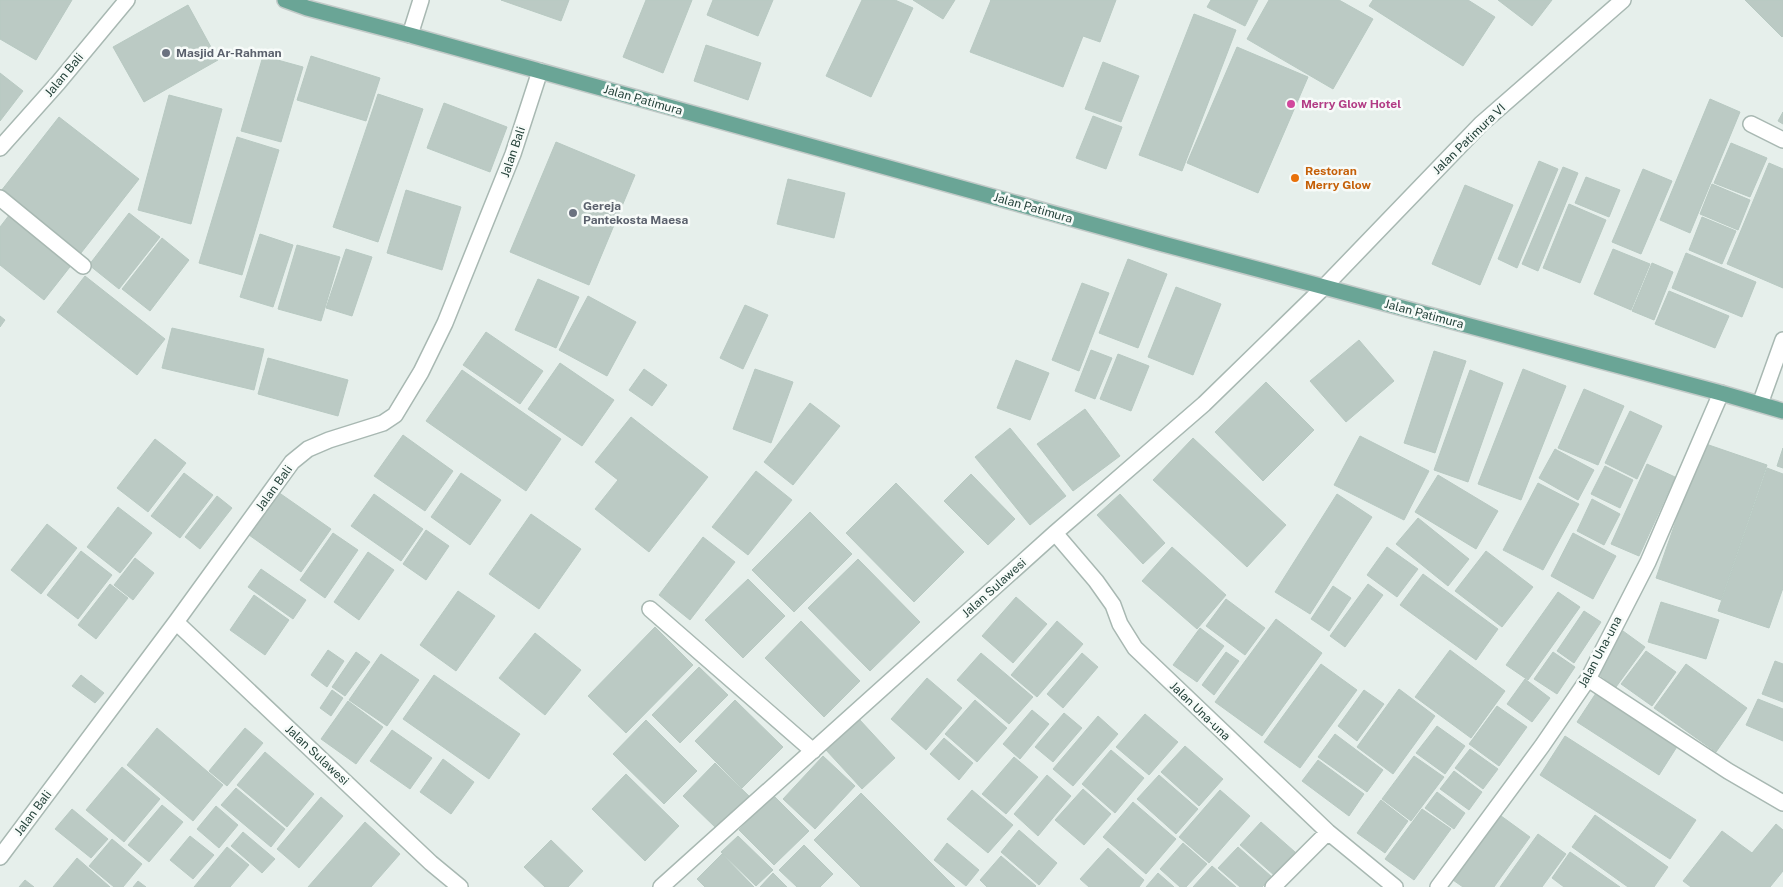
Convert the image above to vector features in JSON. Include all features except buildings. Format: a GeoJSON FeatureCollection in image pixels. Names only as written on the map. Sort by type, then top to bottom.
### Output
{"type":"FeatureCollection","features":[{"type":"Feature","properties":{"kind":"main road","name":"Jalan Patimura"},"geometry":{"type":"LineString","coordinates":[[285,0],[307,8],[1154,242],[1721,393],[1783,412]]}},
{"type":"Feature","properties":{"kind":"street","name":"Jalan Bali"},"geometry":{"type":"LineString","coordinates":[[0,148],[58,83],[127,0]]}},
{"type":"Feature","properties":{"kind":"street"},"geometry":{"type":"LineString","coordinates":[[410,35],[421,0]]}},
{"type":"Feature","properties":{"kind":"street","name":"Jalan Patimura VI"},"geometry":{"type":"LineString","coordinates":[[1324,287],[1481,124],[1623,0]]}},
{"type":"Feature","properties":{"kind":"street","name":"Jalan Bali"},"geometry":{"type":"LineString","coordinates":[[0,857],[176,622],[292,462],[308,450],[329,440],[383,423],[395,415],[421,372],[445,323],[513,154],[540,71]]}},
{"type":"Feature","properties":{"kind":"street"},"geometry":{"type":"LineString","coordinates":[[1751,124],[1783,140]]}},
{"type":"Feature","properties":{"kind":"street"},"geometry":{"type":"LineString","coordinates":[[0,198],[83,266]]}},
{"type":"Feature","properties":{"kind":"street","name":"Jalan Sulawesi"},"geometry":{"type":"LineString","coordinates":[[664,886],[1055,533],[1204,404],[1324,287]]}},
{"type":"Feature","properties":{"kind":"street"},"geometry":{"type":"LineString","coordinates":[[1760,404],[1783,340]]}},
{"type":"Feature","properties":{"kind":"street","name":"Jalan Una-una"},"geometry":{"type":"LineString","coordinates":[[1438,887],[1542,746],[1588,679],[1648,562],[1721,393]]}},
{"type":"Feature","properties":{"kind":"street","name":"Jalan Una-una"},"geometry":{"type":"LineString","coordinates":[[1055,533],[1096,581],[1113,605],[1120,624],[1135,648],[1328,832],[1395,887]]}},
{"type":"Feature","properties":{"kind":"street"},"geometry":{"type":"LineString","coordinates":[[650,609],[813,751]]}},
{"type":"Feature","properties":{"kind":"street","name":"Jalan Sulawesi"},"geometry":{"type":"LineString","coordinates":[[176,622],[431,863],[460,887]]}},
{"type":"Feature","properties":{"kind":"street"},"geometry":{"type":"LineString","coordinates":[[1588,679],[1728,771],[1783,803]]}},
{"type":"Feature","properties":{"kind":"street"},"geometry":{"type":"LineString","coordinates":[[1273,887],[1328,832]]}},
{"type":"Feature","properties":{"kind":"place","name":"Masjid Ar-Rahman"},"geometry":{"type":"Point","coordinates":[166,53]}},
{"type":"Feature","properties":{"kind":"place","name":"Merry Glow Hotel"},"geometry":{"type":"Point","coordinates":[1291,104]}},
{"type":"Feature","properties":{"kind":"place","name":"Restoran Merry Glow"},"geometry":{"type":"Point","coordinates":[1295,178]}},
{"type":"Feature","properties":{"kind":"place","name":"Gereja Pantekosta Maesa"},"geometry":{"type":"Point","coordinates":[573,213]}}]}
